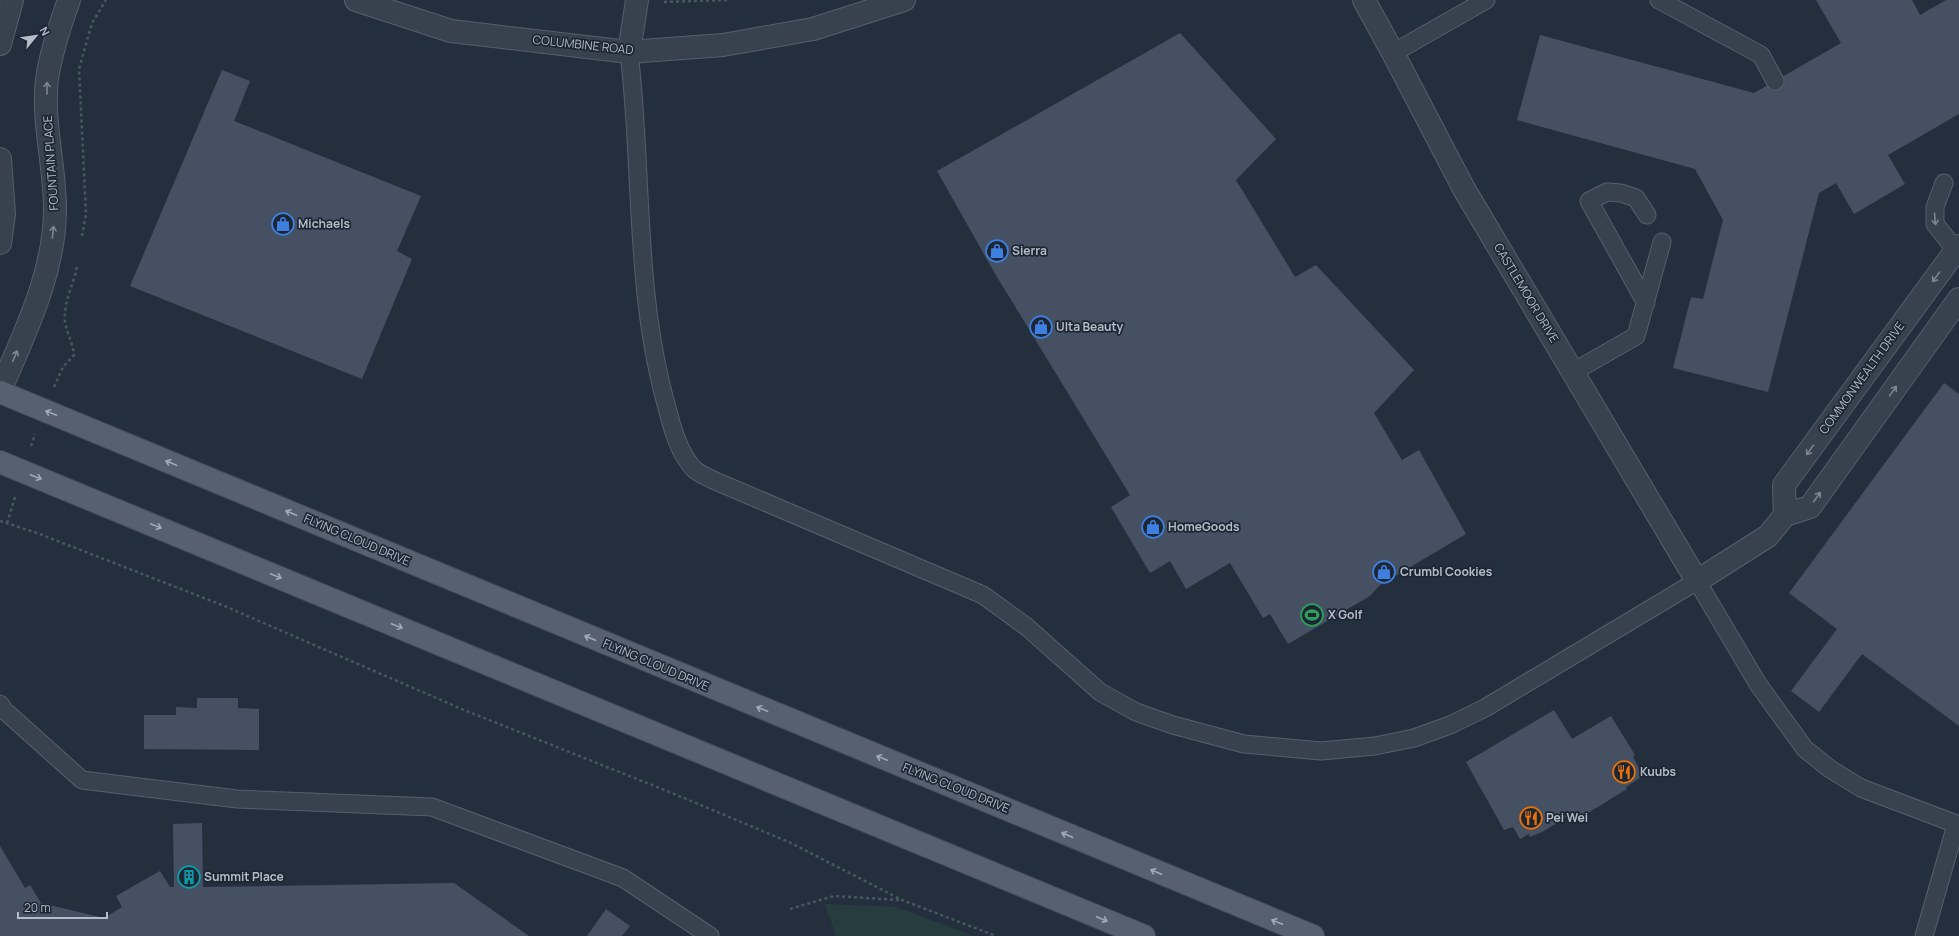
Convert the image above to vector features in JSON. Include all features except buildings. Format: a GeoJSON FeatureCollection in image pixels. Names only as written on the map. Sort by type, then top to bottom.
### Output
{"type":"FeatureCollection","features":[{"type":"Feature","properties":{"kind":"main road","name":"FLYING CLOUD DRIVE"},"geometry":{"type":"LineString","coordinates":[[0,392],[1313,936]]}},
{"type":"Feature","properties":{"kind":"main road"},"geometry":{"type":"LineString","coordinates":[[0,462],[1144,936]]}},
{"type":"Feature","properties":{"kind":"street"},"geometry":{"type":"LineString","coordinates":[[0,44],[12,0]]}},
{"type":"Feature","properties":{"kind":"street","name":"FOUNTAIN PLACE"},"geometry":{"type":"LineString","coordinates":[[0,392],[38,298],[51,251],[55,210],[47,113],[47,79],[59,28],[69,0]]}},
{"type":"Feature","properties":{"kind":"street","name":"COLUMBINE ROAD"},"geometry":{"type":"LineString","coordinates":[[356,0],[451,31],[629,52],[723,45],[813,29],[904,0]]}},
{"type":"Feature","properties":{"kind":"street","name":"CASTLEMOOR DRIVE"},"geometry":{"type":"LineString","coordinates":[[1364,0],[1394,53],[1464,189],[1697,581]]}},
{"type":"Feature","properties":{"kind":"street"},"geometry":{"type":"LineString","coordinates":[[629,52],[647,1]]}},
{"type":"Feature","properties":{"kind":"street"},"geometry":{"type":"LineString","coordinates":[[0,159],[4,214],[0,243]]}},
{"type":"Feature","properties":{"kind":"street","name":"COMMONWEALTH DRIVE"},"geometry":{"type":"LineString","coordinates":[[1785,515],[1784,485],[1958,250]]}},
{"type":"Feature","properties":{"kind":"street"},"geometry":{"type":"LineString","coordinates":[[1697,581],[1768,536],[1785,515],[1810,507],[1959,299]]}},
{"type":"Feature","properties":{"kind":"lane"},"geometry":{"type":"LineString","coordinates":[[1394,53],[1486,0]]}},
{"type":"Feature","properties":{"kind":"lane"},"geometry":{"type":"LineString","coordinates":[[1659,0],[1761,55],[1775,81]]}},
{"type":"Feature","properties":{"kind":"lane"},"geometry":{"type":"LineString","coordinates":[[629,52],[633,88],[637,168],[649,329],[661,386],[673,430],[682,453],[693,469],[713,480],[983,594],[1027,627],[1100,692],[1136,712],[1172,725],[1252,745],[1321,751],[1375,746],[1414,738],[1450,725],[1485,708],[1697,581],[1758,684],[1805,750],[1830,769],[1861,788],[1957,825],[1924,936]]}},
{"type":"Feature","properties":{"kind":"lane"},"geometry":{"type":"LineString","coordinates":[[1944,183],[1935,207],[1935,224],[1958,250]]}},
{"type":"Feature","properties":{"kind":"lane"},"geometry":{"type":"LineString","coordinates":[[1646,303],[1589,201],[1607,192],[1621,193],[1636,198],[1647,215]]}},
{"type":"Feature","properties":{"kind":"lane"},"geometry":{"type":"LineString","coordinates":[[1573,372],[1636,336],[1662,242]]}},
{"type":"Feature","properties":{"kind":"lane"},"geometry":{"type":"LineString","coordinates":[[0,704],[4,710],[82,780],[237,799],[432,807],[623,878],[710,936]]}},
{"type":"Feature","properties":{"kind":"path"},"geometry":{"type":"LineString","coordinates":[[647,1],[727,0]]}},
{"type":"Feature","properties":{"kind":"path"},"geometry":{"type":"LineString","coordinates":[[0,521],[37,533],[222,605],[464,710],[784,840],[902,900],[996,936]]}},
{"type":"Feature","properties":{"kind":"path"},"geometry":{"type":"LineString","coordinates":[[790,909],[834,896],[902,900]]}},
{"type":"Feature","properties":{"kind":"green space"},"geometry":{"type":"Polygon","coordinates":[[[825,904],[896,907],[974,936],[835,936],[825,904]]]}},
{"type":"Feature","properties":{"kind":"place","name":"Michaels"},"geometry":{"type":"Point","coordinates":[283,224]}},
{"type":"Feature","properties":{"kind":"place","name":"Sierra"},"geometry":{"type":"Point","coordinates":[997,251]}},
{"type":"Feature","properties":{"kind":"place","name":"Ulta Beauty"},"geometry":{"type":"Point","coordinates":[1041,327]}},
{"type":"Feature","properties":{"kind":"place","name":"HomeGoods"},"geometry":{"type":"Point","coordinates":[1153,527]}},
{"type":"Feature","properties":{"kind":"place","name":"Crumbl Cookies"},"geometry":{"type":"Point","coordinates":[1384,572]}},
{"type":"Feature","properties":{"kind":"place","name":"X Golf"},"geometry":{"type":"Point","coordinates":[1312,615]}},
{"type":"Feature","properties":{"kind":"place","name":"Kuubs"},"geometry":{"type":"Point","coordinates":[1624,772]}},
{"type":"Feature","properties":{"kind":"place","name":"Pei Wei"},"geometry":{"type":"Point","coordinates":[1531,818]}},
{"type":"Feature","properties":{"kind":"place","name":"Summit Place"},"geometry":{"type":"Point","coordinates":[189,877]}}]}
